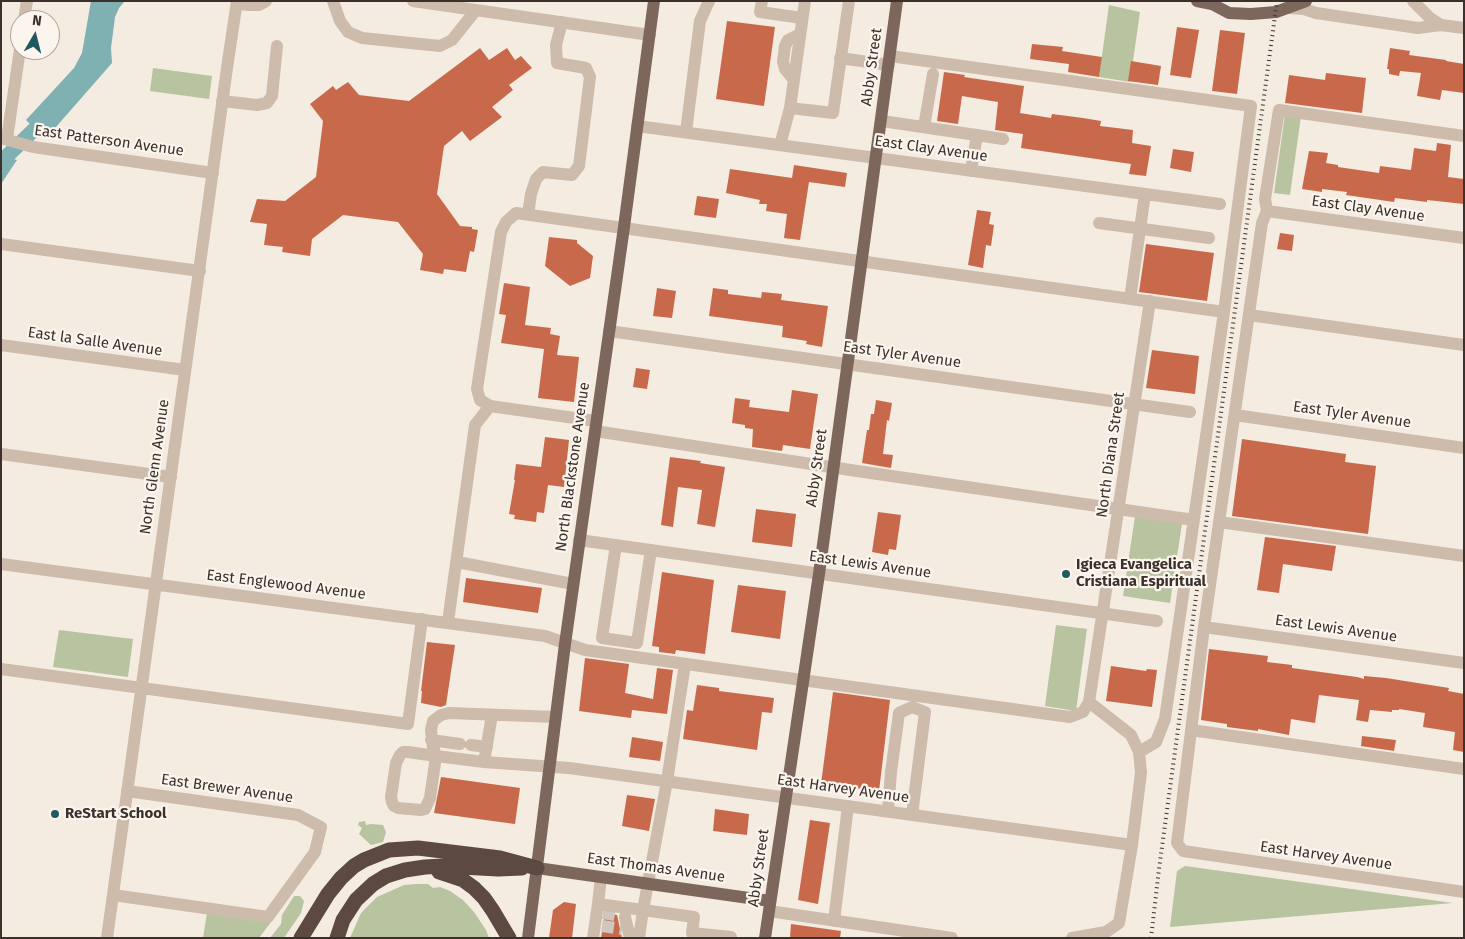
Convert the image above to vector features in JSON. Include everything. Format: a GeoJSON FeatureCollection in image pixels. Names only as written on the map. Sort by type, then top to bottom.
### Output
{"type":"FeatureCollection","features":[{"type":"Feature","properties":{"kind":"highway"},"geometry":{"type":"LineString","coordinates":[[301,938],[328,894],[341,878],[364,860],[388,850],[418,848],[500,858],[537,868]]}},
{"type":"Feature","properties":{"kind":"highway"},"geometry":{"type":"LineString","coordinates":[[337,938],[343,920],[356,900],[363,892],[386,876],[405,870],[443,866],[498,869],[537,868]]}},
{"type":"Feature","properties":{"kind":"highway"},"geometry":{"type":"LineString","coordinates":[[405,870],[438,872],[463,880],[484,898],[509,938]]}},
{"type":"Feature","properties":{"kind":"main road","name":"North Blackstone Avenue"},"geometry":{"type":"LineString","coordinates":[[528,938],[573,584],[654,1]]}},
{"type":"Feature","properties":{"kind":"main road","name":"Abby Street"},"geometry":{"type":"LineString","coordinates":[[765,938],[834,468],[897,1]]}},
{"type":"Feature","properties":{"kind":"main road"},"geometry":{"type":"LineString","coordinates":[[1197,1],[1215,3],[1229,13],[1240,14],[1264,14],[1306,1]]}},
{"type":"Feature","properties":{"kind":"main road","name":"East Thomas Avenue"},"geometry":{"type":"LineString","coordinates":[[537,868],[648,884],[770,906]]}},
{"type":"Feature","properties":{"kind":"street"},"geometry":{"type":"LineString","coordinates":[[237,2],[250,6],[266,1]]}},
{"type":"Feature","properties":{"kind":"street"},"geometry":{"type":"LineString","coordinates":[[333,1],[340,21],[348,32],[362,38],[440,46],[452,40],[476,10]]}},
{"type":"Feature","properties":{"kind":"street"},"geometry":{"type":"LineString","coordinates":[[413,1],[650,35]]}},
{"type":"Feature","properties":{"kind":"street"},"geometry":{"type":"LineString","coordinates":[[686,132],[700,21],[709,1]]}},
{"type":"Feature","properties":{"kind":"street"},"geometry":{"type":"LineString","coordinates":[[762,1],[760,12],[802,18]]}},
{"type":"Feature","properties":{"kind":"street"},"geometry":{"type":"LineString","coordinates":[[780,145],[790,108],[804,1]]}},
{"type":"Feature","properties":{"kind":"street"},"geometry":{"type":"LineString","coordinates":[[790,108],[833,113],[849,1]]}},
{"type":"Feature","properties":{"kind":"street"},"geometry":{"type":"LineString","coordinates":[[1413,1],[1430,18],[1441,25]]}},
{"type":"Feature","properties":{"kind":"street","name":"North Glenn Avenue"},"geometry":{"type":"LineString","coordinates":[[107,938],[237,2]]}},
{"type":"Feature","properties":{"kind":"street"},"geometry":{"type":"LineString","coordinates":[[1288,8],[1418,28],[1441,25],[1464,28]]}},
{"type":"Feature","properties":{"kind":"street"},"geometry":{"type":"LineString","coordinates":[[522,214],[532,194],[536,179],[543,172],[572,175],[579,166],[590,76],[586,68],[557,63],[556,45],[562,22]]}},
{"type":"Feature","properties":{"kind":"street"},"geometry":{"type":"LineString","coordinates":[[222,102],[256,105],[267,103],[272,96],[277,46]]}},
{"type":"Feature","properties":{"kind":"street"},"geometry":{"type":"LineString","coordinates":[[840,58],[890,60],[1251,106],[1224,312],[1165,719],[1156,742],[1139,752]]}},
{"type":"Feature","properties":{"kind":"street"},"geometry":{"type":"LineString","coordinates":[[6,139],[18,60]]}},
{"type":"Feature","properties":{"kind":"street"},"geometry":{"type":"LineString","coordinates":[[924,127],[933,74]]}},
{"type":"Feature","properties":{"kind":"street"},"geometry":{"type":"LineString","coordinates":[[1464,136],[1279,110],[1265,199],[1267,211],[1262,223],[1191,730],[1464,769]]}},
{"type":"Feature","properties":{"kind":"street"},"geometry":{"type":"LineString","coordinates":[[882,121],[1003,139]]}},
{"type":"Feature","properties":{"kind":"street","name":"East Clay Avenue"},"geometry":{"type":"LineString","coordinates":[[637,126],[1220,204]]}},
{"type":"Feature","properties":{"kind":"street"},"geometry":{"type":"LineString","coordinates":[[971,171],[977,135]]}},
{"type":"Feature","properties":{"kind":"street","name":"East Patterson Avenue"},"geometry":{"type":"LineString","coordinates":[[6,139],[26,146],[213,173]]}},
{"type":"Feature","properties":{"kind":"street"},"geometry":{"type":"LineString","coordinates":[[1130,299],[1145,194]]}},
{"type":"Feature","properties":{"kind":"street","name":"East Clay Avenue"},"geometry":{"type":"LineString","coordinates":[[1267,211],[1464,238]]}},
{"type":"Feature","properties":{"kind":"street"},"geometry":{"type":"LineString","coordinates":[[1194,520],[834,468],[596,426],[490,406],[480,400],[477,389],[501,232],[506,222],[522,214],[1224,312]]}},
{"type":"Feature","properties":{"kind":"street"},"geometry":{"type":"LineString","coordinates":[[1099,223],[1208,238]]}},
{"type":"Feature","properties":{"kind":"street"},"geometry":{"type":"LineString","coordinates":[[1,244],[200,271]]}},
{"type":"Feature","properties":{"kind":"street","name":"North Diana Street"},"geometry":{"type":"LineString","coordinates":[[1102,613],[1120,509],[1150,301]]}},
{"type":"Feature","properties":{"kind":"street"},"geometry":{"type":"LineString","coordinates":[[1249,315],[1464,345]]}},
{"type":"Feature","properties":{"kind":"street","name":"East Tyler Avenue"},"geometry":{"type":"LineString","coordinates":[[609,331],[1190,412]]}},
{"type":"Feature","properties":{"kind":"street","name":"East la Salle Avenue"},"geometry":{"type":"LineString","coordinates":[[1,345],[185,370]]}},
{"type":"Feature","properties":{"kind":"street"},"geometry":{"type":"LineString","coordinates":[[448,622],[475,425],[490,406]]}},
{"type":"Feature","properties":{"kind":"street","name":"East Tyler Avenue"},"geometry":{"type":"LineString","coordinates":[[1235,415],[1464,448]]}},
{"type":"Feature","properties":{"kind":"street"},"geometry":{"type":"LineString","coordinates":[[1,454],[171,477]]}},
{"type":"Feature","properties":{"kind":"street"},"geometry":{"type":"LineString","coordinates":[[1219,522],[1464,556]]}},
{"type":"Feature","properties":{"kind":"street","name":"East Lewis Avenue"},"geometry":{"type":"LineString","coordinates":[[580,540],[1156,621]]}},
{"type":"Feature","properties":{"kind":"street"},"geometry":{"type":"LineString","coordinates":[[616,545],[602,638],[637,643]]}},
{"type":"Feature","properties":{"kind":"street"},"geometry":{"type":"LineString","coordinates":[[635,657],[651,550]]}},
{"type":"Feature","properties":{"kind":"street"},"geometry":{"type":"LineString","coordinates":[[457,562],[573,584]]}},
{"type":"Feature","properties":{"kind":"street","name":"East Englewood Avenue"},"geometry":{"type":"LineString","coordinates":[[1,564],[448,622],[545,636],[585,650],[1070,717],[1083,712],[1089,702]]}},
{"type":"Feature","properties":{"kind":"street"},"geometry":{"type":"LineString","coordinates":[[1072,938],[1106,932],[1119,923],[1142,773],[1139,752],[1131,735],[1089,702],[1102,613]]}},
{"type":"Feature","properties":{"kind":"street"},"geometry":{"type":"LineString","coordinates":[[1,669],[408,724],[422,619]]}},
{"type":"Feature","properties":{"kind":"street","name":"East Lewis Avenue"},"geometry":{"type":"LineString","coordinates":[[1204,627],[1464,663]]}},
{"type":"Feature","properties":{"kind":"street"},"geometry":{"type":"LineString","coordinates":[[639,938],[667,781],[685,664]]}},
{"type":"Feature","properties":{"kind":"street"},"geometry":{"type":"LineString","coordinates":[[888,811],[899,713],[912,707],[925,712],[912,814]]}},
{"type":"Feature","properties":{"kind":"street"},"geometry":{"type":"LineString","coordinates":[[436,756],[431,740],[431,730],[433,721],[441,715],[556,717]]}},
{"type":"Feature","properties":{"kind":"street"},"geometry":{"type":"LineString","coordinates":[[484,762],[492,715]]}},
{"type":"Feature","properties":{"kind":"street","name":"East Harvey Avenue"},"geometry":{"type":"LineString","coordinates":[[1191,730],[1177,843],[1183,851],[1464,892]]}},
{"type":"Feature","properties":{"kind":"street"},"geometry":{"type":"LineString","coordinates":[[431,740],[487,747]]}},
{"type":"Feature","properties":{"kind":"street","name":"East Harvey Avenue"},"geometry":{"type":"LineString","coordinates":[[436,756],[430,798],[425,809],[398,808],[394,806],[391,797],[396,763],[400,754],[408,752],[484,762],[568,768],[1132,845]]}},
{"type":"Feature","properties":{"kind":"street","name":"East Brewer Avenue"},"geometry":{"type":"LineString","coordinates":[[113,894],[268,917],[315,852],[321,827],[298,815],[127,791]]}},
{"type":"Feature","properties":{"kind":"street"},"geometry":{"type":"LineString","coordinates":[[834,921],[848,806]]}},
{"type":"Feature","properties":{"kind":"street"},"geometry":{"type":"LineString","coordinates":[[601,877],[598,928],[643,910],[694,917],[692,933],[731,937]]}},
{"type":"Feature","properties":{"kind":"street"},"geometry":{"type":"LineString","coordinates":[[770,906],[834,921],[952,938]]}},
{"type":"Feature","properties":{"kind":"green space"},"geometry":{"type":"Polygon","coordinates":[[[1109,5],[1140,12],[1130,82],[1099,77],[1109,5]]]}},
{"type":"Feature","properties":{"kind":"green space"},"geometry":{"type":"Polygon","coordinates":[[[153,68],[212,76],[209,99],[150,91],[153,68]]]}},
{"type":"Feature","properties":{"kind":"green space"},"geometry":{"type":"Polygon","coordinates":[[[1285,114],[1301,116],[1290,195],[1274,193],[1285,114]]]}},
{"type":"Feature","properties":{"kind":"green space"},"geometry":{"type":"Polygon","coordinates":[[[1136,510],[1183,517],[1170,603],[1123,596],[1136,510]]]}},
{"type":"Feature","properties":{"kind":"green space"},"geometry":{"type":"Polygon","coordinates":[[[1056,625],[1087,629],[1076,711],[1045,706],[1056,625]]]}},
{"type":"Feature","properties":{"kind":"green space"},"geometry":{"type":"Polygon","coordinates":[[[59,630],[133,639],[128,677],[53,667],[59,630]]]}},
{"type":"Feature","properties":{"kind":"green space"},"geometry":{"type":"Polygon","coordinates":[[[365,821],[366,825],[383,825],[386,832],[383,842],[371,845],[359,834],[362,828],[358,825],[359,822],[365,821]]]}},
{"type":"Feature","properties":{"kind":"green space"},"geometry":{"type":"Polygon","coordinates":[[[1185,866],[1453,903],[1170,927],[1177,871],[1185,866]]]}},
{"type":"Feature","properties":{"kind":"green space"},"geometry":{"type":"Polygon","coordinates":[[[428,884],[433,888],[440,887],[463,900],[474,912],[489,938],[350,938],[361,913],[377,897],[404,885],[428,884]]]}},
{"type":"Feature","properties":{"kind":"green space"},"geometry":{"type":"Polygon","coordinates":[[[294,896],[300,896],[304,901],[301,913],[284,938],[270,938],[281,924],[282,915],[294,896]]]}},
{"type":"Feature","properties":{"kind":"green space"},"geometry":{"type":"Polygon","coordinates":[[[207,913],[271,922],[259,938],[203,938],[207,913]]]}},
{"type":"Feature","properties":{"kind":"water"},"geometry":{"type":"Polygon","coordinates":[[[91,1],[125,1],[115,17],[111,48],[112,63],[49,135],[39,133],[26,120],[74,68],[82,53],[91,1]]]}},
{"type":"Feature","properties":{"kind":"water"},"geometry":{"type":"Polygon","coordinates":[[[1,155],[17,160],[1,184],[1,155]]]}},
{"type":"Feature","properties":{"kind":"building"},"geometry":{"type":"Polygon","coordinates":[[[727,21],[775,27],[764,106],[716,99],[727,21]]]}},
{"type":"Feature","properties":{"kind":"building"},"geometry":{"type":"Polygon","coordinates":[[[1177,27],[1199,30],[1191,78],[1170,75],[1177,27]]]}},
{"type":"Feature","properties":{"kind":"building"},"geometry":{"type":"Polygon","coordinates":[[[1220,30],[1245,33],[1237,94],[1212,91],[1220,30]]]}},
{"type":"Feature","properties":{"kind":"building"},"geometry":{"type":"Polygon","coordinates":[[[1032,44],[1063,47],[1062,51],[1102,57],[1099,77],[1068,72],[1069,64],[1030,59],[1032,44]]]}},
{"type":"Feature","properties":{"kind":"building"},"geometry":{"type":"Polygon","coordinates":[[[480,48],[489,60],[507,48],[515,60],[521,56],[532,68],[509,85],[513,90],[492,107],[502,117],[470,141],[462,131],[444,146],[437,194],[460,226],[472,227],[472,229],[478,230],[474,252],[470,251],[466,272],[444,269],[443,274],[420,270],[423,254],[398,222],[343,215],[312,239],[310,256],[282,252],[283,247],[264,245],[267,224],[250,222],[257,199],[285,201],[316,177],[323,121],[310,104],[333,86],[336,90],[348,82],[359,95],[409,101],[480,48]]]}},
{"type":"Feature","properties":{"kind":"building"},"geometry":{"type":"Polygon","coordinates":[[[1390,48],[1410,51],[1409,55],[1464,64],[1464,93],[1442,90],[1440,100],[1417,96],[1421,73],[1400,71],[1399,76],[1389,74],[1389,69],[1387,69],[1390,48]]]}},
{"type":"Feature","properties":{"kind":"building"},"geometry":{"type":"Polygon","coordinates":[[[1131,61],[1161,66],[1158,85],[1128,81],[1131,61]]]}},
{"type":"Feature","properties":{"kind":"building"},"geometry":{"type":"Polygon","coordinates":[[[944,72],[1024,86],[1020,113],[1051,118],[1052,114],[1083,118],[1101,121],[1100,126],[1133,130],[1132,143],[1151,146],[1146,176],[1129,174],[1131,164],[1021,148],[1023,134],[995,130],[998,102],[962,96],[958,124],[937,121],[944,72]]]}},
{"type":"Feature","properties":{"kind":"building"},"geometry":{"type":"Polygon","coordinates":[[[1326,73],[1366,78],[1362,113],[1285,103],[1289,75],[1325,80],[1326,73]]]}},
{"type":"Feature","properties":{"kind":"building"},"geometry":{"type":"Polygon","coordinates":[[[1437,143],[1451,145],[1448,177],[1464,179],[1464,204],[1395,198],[1394,202],[1346,195],[1347,192],[1322,189],[1322,192],[1302,189],[1309,151],[1328,153],[1326,163],[1338,165],[1338,167],[1379,173],[1380,166],[1411,170],[1414,148],[1436,151],[1437,143]]]}},
{"type":"Feature","properties":{"kind":"building"},"geometry":{"type":"Polygon","coordinates":[[[1173,149],[1194,152],[1191,172],[1170,168],[1173,149]]]}},
{"type":"Feature","properties":{"kind":"building"},"geometry":{"type":"Polygon","coordinates":[[[794,165],[847,173],[845,187],[809,182],[800,240],[784,238],[787,214],[766,211],[767,204],[759,204],[760,200],[726,193],[730,169],[792,178],[794,165]]]}},
{"type":"Feature","properties":{"kind":"building"},"geometry":{"type":"Polygon","coordinates":[[[697,196],[719,199],[716,218],[694,215],[697,196]]]}},
{"type":"Feature","properties":{"kind":"building"},"geometry":{"type":"Polygon","coordinates":[[[977,210],[991,212],[989,224],[994,225],[991,246],[986,245],[983,268],[968,265],[977,210]]]}},
{"type":"Feature","properties":{"kind":"building"},"geometry":{"type":"Polygon","coordinates":[[[1280,233],[1294,235],[1292,251],[1277,249],[1280,233]]]}},
{"type":"Feature","properties":{"kind":"building"},"geometry":{"type":"Polygon","coordinates":[[[549,237],[577,240],[577,243],[593,256],[590,278],[570,286],[545,266],[549,237]]]}},
{"type":"Feature","properties":{"kind":"building"},"geometry":{"type":"Polygon","coordinates":[[[1146,244],[1214,253],[1207,301],[1139,292],[1146,244]]]}},
{"type":"Feature","properties":{"kind":"building"},"geometry":{"type":"Polygon","coordinates":[[[504,283],[530,287],[525,325],[551,328],[550,334],[560,336],[557,355],[579,357],[574,402],[538,398],[544,349],[501,343],[506,315],[499,314],[504,283]]]}},
{"type":"Feature","properties":{"kind":"building"},"geometry":{"type":"Polygon","coordinates":[[[657,288],[676,291],[672,318],[653,316],[657,288]]]}},
{"type":"Feature","properties":{"kind":"building"},"geometry":{"type":"Polygon","coordinates":[[[713,288],[728,290],[728,294],[761,298],[762,292],[782,294],[781,300],[828,306],[822,347],[806,344],[807,341],[782,337],[783,326],[709,316],[713,288]]]}},
{"type":"Feature","properties":{"kind":"building"},"geometry":{"type":"Polygon","coordinates":[[[1152,350],[1199,356],[1195,394],[1146,388],[1152,350]]]}},
{"type":"Feature","properties":{"kind":"building"},"geometry":{"type":"Polygon","coordinates":[[[636,368],[650,370],[647,389],[633,387],[636,368]]]}},
{"type":"Feature","properties":{"kind":"building"},"geometry":{"type":"Polygon","coordinates":[[[792,390],[818,394],[810,449],[783,445],[782,451],[752,447],[753,429],[745,428],[745,425],[732,423],[735,398],[750,400],[749,407],[789,412],[792,390]]]}},
{"type":"Feature","properties":{"kind":"building"},"geometry":{"type":"Polygon","coordinates":[[[876,400],[892,403],[889,421],[887,420],[883,454],[893,455],[891,468],[862,463],[867,430],[869,430],[871,414],[874,414],[876,400]]]}},
{"type":"Feature","properties":{"kind":"building"},"geometry":{"type":"Polygon","coordinates":[[[545,437],[569,440],[564,487],[548,485],[544,513],[537,512],[536,522],[514,519],[515,515],[509,514],[516,464],[541,467],[545,437]]]}},
{"type":"Feature","properties":{"kind":"building"},"geometry":{"type":"Polygon","coordinates":[[[1242,439],[1346,454],[1345,462],[1376,466],[1368,534],[1232,516],[1242,439]]]}},
{"type":"Feature","properties":{"kind":"building"},"geometry":{"type":"Polygon","coordinates":[[[670,457],[701,461],[700,463],[725,467],[715,527],[697,524],[702,490],[678,487],[673,527],[661,525],[670,457]]]}},
{"type":"Feature","properties":{"kind":"building"},"geometry":{"type":"Polygon","coordinates":[[[756,509],[796,514],[792,547],[752,542],[756,509]]]}},
{"type":"Feature","properties":{"kind":"building"},"geometry":{"type":"Polygon","coordinates":[[[878,512],[901,515],[896,550],[889,549],[888,555],[872,552],[878,512]]]}},
{"type":"Feature","properties":{"kind":"building"},"geometry":{"type":"Polygon","coordinates":[[[1265,537],[1336,546],[1332,571],[1283,564],[1279,593],[1257,590],[1265,537]]]}},
{"type":"Feature","properties":{"kind":"building"},"geometry":{"type":"Polygon","coordinates":[[[662,572],[714,580],[705,654],[676,650],[675,654],[659,652],[659,647],[652,646],[662,572]]]}},
{"type":"Feature","properties":{"kind":"building"},"geometry":{"type":"Polygon","coordinates":[[[466,578],[542,588],[538,613],[463,602],[466,578]]]}},
{"type":"Feature","properties":{"kind":"building"},"geometry":{"type":"Polygon","coordinates":[[[738,585],[786,591],[780,639],[731,632],[738,585]]]}},
{"type":"Feature","properties":{"kind":"building"},"geometry":{"type":"Polygon","coordinates":[[[427,642],[455,645],[446,705],[441,707],[421,703],[427,642]]]}},
{"type":"Feature","properties":{"kind":"building"},"geometry":{"type":"Polygon","coordinates":[[[1209,649],[1268,656],[1267,662],[1292,665],[1292,668],[1364,679],[1364,676],[1386,678],[1449,688],[1448,691],[1464,694],[1464,752],[1453,750],[1455,732],[1423,727],[1425,713],[1399,709],[1392,710],[1392,712],[1370,710],[1368,722],[1356,720],[1359,700],[1319,695],[1315,723],[1291,719],[1289,735],[1258,729],[1258,731],[1227,727],[1227,724],[1201,720],[1209,649]]]}},
{"type":"Feature","properties":{"kind":"building"},"geometry":{"type":"Polygon","coordinates":[[[585,658],[629,664],[625,693],[653,699],[657,668],[673,670],[667,714],[632,710],[631,718],[579,711],[585,658]]]}},
{"type":"Feature","properties":{"kind":"building"},"geometry":{"type":"Polygon","coordinates":[[[1111,666],[1146,671],[1147,669],[1157,670],[1152,707],[1106,701],[1111,666]]]}},
{"type":"Feature","properties":{"kind":"building"},"geometry":{"type":"Polygon","coordinates":[[[697,685],[719,688],[719,691],[774,698],[772,713],[762,712],[757,750],[683,739],[687,710],[693,711],[697,685]]]}},
{"type":"Feature","properties":{"kind":"building"},"geometry":{"type":"Polygon","coordinates":[[[833,692],[890,700],[879,791],[821,784],[833,692]]]}},
{"type":"Feature","properties":{"kind":"building"},"geometry":{"type":"Polygon","coordinates":[[[1362,736],[1396,740],[1394,751],[1361,746],[1362,736]]]}},
{"type":"Feature","properties":{"kind":"building"},"geometry":{"type":"Polygon","coordinates":[[[632,737],[663,742],[660,761],[629,757],[632,737]]]}},
{"type":"Feature","properties":{"kind":"building"},"geometry":{"type":"Polygon","coordinates":[[[441,777],[520,788],[515,824],[434,813],[441,777]]]}},
{"type":"Feature","properties":{"kind":"building"},"geometry":{"type":"Polygon","coordinates":[[[627,795],[655,799],[649,831],[622,826],[627,795]]]}},
{"type":"Feature","properties":{"kind":"building"},"geometry":{"type":"Polygon","coordinates":[[[715,809],[749,814],[747,835],[713,831],[715,809]]]}},
{"type":"Feature","properties":{"kind":"building"},"geometry":{"type":"Polygon","coordinates":[[[810,820],[830,823],[818,904],[798,900],[810,820]]]}},
{"type":"Feature","properties":{"kind":"building"},"geometry":{"type":"Polygon","coordinates":[[[564,902],[576,904],[572,938],[549,938],[553,910],[564,902]]]}},
{"type":"Feature","properties":{"kind":"building"},"geometry":{"type":"Polygon","coordinates":[[[605,913],[617,915],[622,938],[601,938],[605,913]]]}},
{"type":"Feature","properties":{"kind":"building"},"geometry":{"type":"Polygon","coordinates":[[[791,924],[841,931],[840,938],[790,938],[791,924]]]}},
{"type":"Feature","properties":{"kind":"waterway"},"geometry":{"type":"LineString","coordinates":[[1,162],[48,116]]}},
{"type":"Feature","properties":{"kind":"tunnel"},"geometry":{"type":"LineString","coordinates":[[603,913],[625,917]]}},
{"type":"Feature","properties":{"kind":"tunnel"},"geometry":{"type":"LineString","coordinates":[[602,926],[622,929]]}},
{"type":"Feature","properties":{"kind":"railway"},"geometry":{"type":"LineString","coordinates":[[1151,938],[1277,1]]}},
{"type":"Feature","properties":{"kind":"place","name":"Igieca Evangelica Cristiana Espiritual"},"geometry":{"type":"Point","coordinates":[1066,574]}},
{"type":"Feature","properties":{"kind":"place","name":"ReStart School"},"geometry":{"type":"Point","coordinates":[55,814]}}]}
